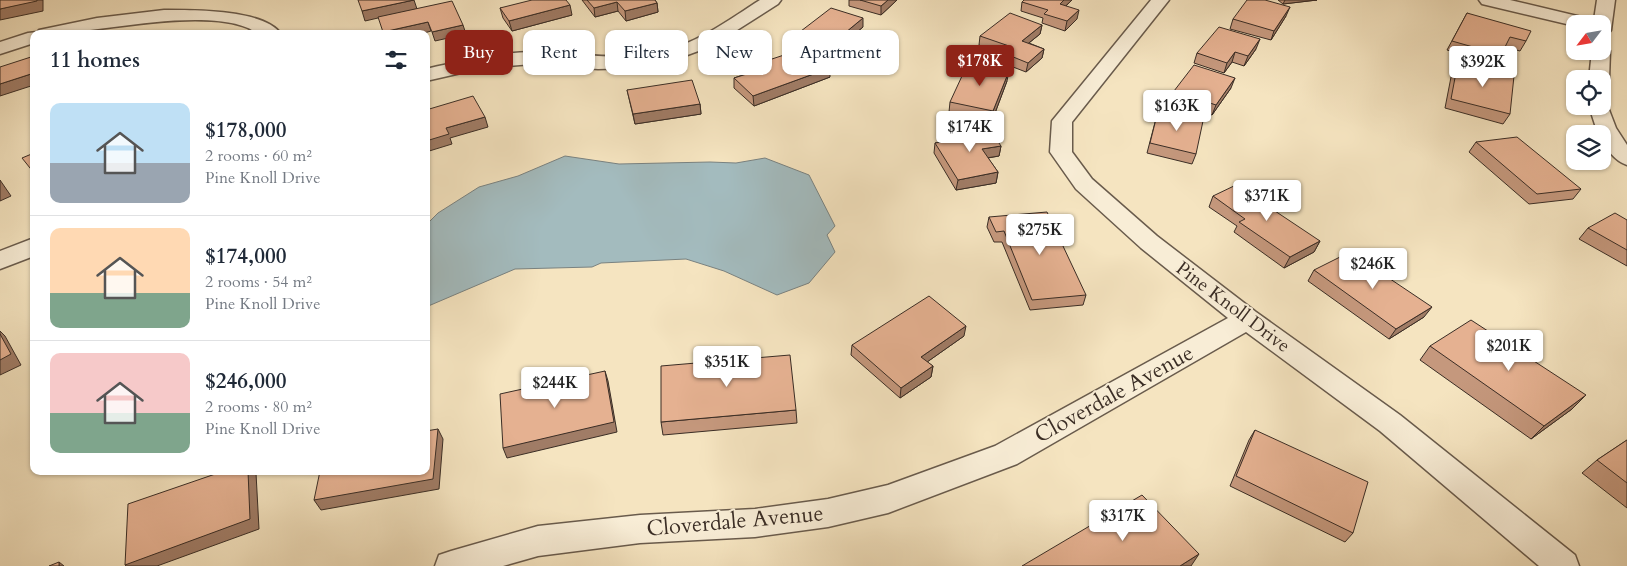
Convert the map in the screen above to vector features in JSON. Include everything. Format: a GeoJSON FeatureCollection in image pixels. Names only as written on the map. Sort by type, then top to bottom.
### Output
{"type":"FeatureCollection","features":[{"type":"Feature","properties":{"kind":"street"},"geometry":{"type":"LineString","coordinates":[[430,74],[450,68],[492,61],[532,58],[632,62],[671,55],[706,42],[772,0]]}},
{"type":"Feature","properties":{"kind":"street","name":"Pine Knoll Drive"},"geometry":{"type":"LineString","coordinates":[[1160,0],[1062,120],[1061,152],[1084,184],[1150,242],[1247,319],[1390,423],[1563,566]]}},
{"type":"Feature","properties":{"kind":"street"},"geometry":{"type":"LineString","coordinates":[[1488,0],[1566,19]]}},
{"type":"Feature","properties":{"kind":"street"},"geometry":{"type":"LineString","coordinates":[[1604,15],[1606,0]]}},
{"type":"Feature","properties":{"kind":"street"},"geometry":{"type":"LineString","coordinates":[[61,30],[108,18],[170,9],[209,8],[240,12],[264,23],[269,30]]}},
{"type":"Feature","properties":{"kind":"street"},"geometry":{"type":"LineString","coordinates":[[0,48],[30,38]]}},
{"type":"Feature","properties":{"kind":"street"},"geometry":{"type":"LineString","coordinates":[[1600,115],[1603,126],[1611,140],[1627,158]]}},
{"type":"Feature","properties":{"kind":"street"},"geometry":{"type":"LineString","coordinates":[[0,261],[30,248]]}},
{"type":"Feature","properties":{"kind":"street","name":"Cloverdale Avenue"},"geometry":{"type":"LineString","coordinates":[[451,566],[538,541],[640,528],[755,523],[828,513],[888,500],[1006,455],[1247,319]]}},
{"type":"Feature","properties":{"kind":"water"},"geometry":{"type":"Polygon","coordinates":[[[565,156],[619,164],[736,163],[765,158],[809,175],[835,226],[827,235],[835,252],[809,283],[777,295],[724,271],[686,259],[601,263],[592,267],[515,269],[430,305],[430,221],[438,213],[479,187],[518,176],[565,156]]]}},
{"type":"Feature","properties":{"kind":"building"},"geometry":{"type":"Polygon","coordinates":[[[0,0],[37,0],[37,1],[0,9],[0,0]]]}},
{"type":"Feature","properties":{"kind":"building"},"geometry":{"type":"Polygon","coordinates":[[[358,0],[414,0],[362,11],[358,0]]]}},
{"type":"Feature","properties":{"kind":"building"},"geometry":{"type":"Polygon","coordinates":[[[532,0],[566,0],[570,5],[509,21],[500,8],[532,0]]]}},
{"type":"Feature","properties":{"kind":"building"},"geometry":{"type":"Polygon","coordinates":[[[587,0],[655,0],[657,3],[625,11],[617,2],[594,8],[587,0]]]}},
{"type":"Feature","properties":{"kind":"building"},"geometry":{"type":"Polygon","coordinates":[[[860,0],[888,0],[881,6],[860,0]]]}},
{"type":"Feature","properties":{"kind":"building"},"geometry":{"type":"Polygon","coordinates":[[[1024,0],[1064,0],[1060,4],[1079,10],[1067,21],[1044,14],[1048,10],[1022,2],[1024,0]]]}},
{"type":"Feature","properties":{"kind":"building"},"geometry":{"type":"Polygon","coordinates":[[[1247,0],[1265,0],[1290,7],[1274,31],[1233,19],[1247,0]]]}},
{"type":"Feature","properties":{"kind":"building"},"geometry":{"type":"Polygon","coordinates":[[[452,1],[463,25],[432,32],[428,22],[392,30],[382,30],[378,17],[452,1]]]}},
{"type":"Feature","properties":{"kind":"building"},"geometry":{"type":"Polygon","coordinates":[[[831,8],[863,18],[848,30],[802,30],[831,8]]]}},
{"type":"Feature","properties":{"kind":"building"},"geometry":{"type":"Polygon","coordinates":[[[1010,13],[1042,25],[1022,41],[1044,49],[1028,63],[1001,52],[1009,46],[980,36],[1010,13]]]}},
{"type":"Feature","properties":{"kind":"building"},"geometry":{"type":"Polygon","coordinates":[[[1467,13],[1531,31],[1526,41],[1510,37],[1501,55],[1452,41],[1467,13]]]}},
{"type":"Feature","properties":{"kind":"building"},"geometry":{"type":"Polygon","coordinates":[[[1219,27],[1260,39],[1248,56],[1235,52],[1227,63],[1197,53],[1219,27]]]}},
{"type":"Feature","properties":{"kind":"building"},"geometry":{"type":"Polygon","coordinates":[[[782,56],[782,75],[811,75],[753,96],[734,78],[744,75],[772,75],[772,59],[782,56]]]}},
{"type":"Feature","properties":{"kind":"building"},"geometry":{"type":"Polygon","coordinates":[[[30,57],[30,74],[0,84],[0,67],[30,57]]]}},
{"type":"Feature","properties":{"kind":"building"},"geometry":{"type":"Polygon","coordinates":[[[1458,62],[1514,76],[1510,114],[1451,99],[1458,62]]]}},
{"type":"Feature","properties":{"kind":"building"},"geometry":{"type":"Polygon","coordinates":[[[968,63],[1009,71],[993,111],[950,102],[968,63]]]}},
{"type":"Feature","properties":{"kind":"building"},"geometry":{"type":"Polygon","coordinates":[[[1194,65],[1235,78],[1216,105],[1174,91],[1194,65]]]}},
{"type":"Feature","properties":{"kind":"building"},"geometry":{"type":"Polygon","coordinates":[[[692,80],[700,104],[633,114],[627,90],[692,80]]]}},
{"type":"Feature","properties":{"kind":"building"},"geometry":{"type":"Polygon","coordinates":[[[473,96],[485,117],[446,128],[449,134],[430,140],[430,109],[473,96]]]}},
{"type":"Feature","properties":{"kind":"building"},"geometry":{"type":"Polygon","coordinates":[[[1158,111],[1203,121],[1196,154],[1150,143],[1158,111]]]}},
{"type":"Feature","properties":{"kind":"building"},"geometry":{"type":"Polygon","coordinates":[[[988,127],[1001,146],[982,149],[998,172],[958,180],[935,143],[962,139],[958,132],[988,127]]]}},
{"type":"Feature","properties":{"kind":"building"},"geometry":{"type":"Polygon","coordinates":[[[1517,137],[1581,189],[1537,194],[1476,142],[1517,137]]]}},
{"type":"Feature","properties":{"kind":"building"},"geometry":{"type":"Polygon","coordinates":[[[30,155],[30,168],[22,158],[30,155]]]}},
{"type":"Feature","properties":{"kind":"building"},"geometry":{"type":"Polygon","coordinates":[[[1236,185],[1320,241],[1290,257],[1239,222],[1245,219],[1213,196],[1236,185]]]}},
{"type":"Feature","properties":{"kind":"building"},"geometry":{"type":"Polygon","coordinates":[[[1047,212],[1086,295],[1032,300],[1004,231],[996,232],[989,217],[1047,212]]]}},
{"type":"Feature","properties":{"kind":"building"},"geometry":{"type":"Polygon","coordinates":[[[1615,213],[1627,220],[1627,250],[1588,228],[1615,213]]]}},
{"type":"Feature","properties":{"kind":"building"},"geometry":{"type":"Polygon","coordinates":[[[1350,252],[1432,307],[1396,329],[1314,270],[1350,252]]]}},
{"type":"Feature","properties":{"kind":"building"},"geometry":{"type":"Polygon","coordinates":[[[929,296],[966,326],[921,357],[933,366],[901,388],[852,345],[929,296]]]}},
{"type":"Feature","properties":{"kind":"building"},"geometry":{"type":"Polygon","coordinates":[[[1471,320],[1586,395],[1544,426],[1430,346],[1471,320]]]}},
{"type":"Feature","properties":{"kind":"building"},"geometry":{"type":"Polygon","coordinates":[[[0,334],[11,354],[0,360],[0,334]]]}},
{"type":"Feature","properties":{"kind":"building"},"geometry":{"type":"Polygon","coordinates":[[[790,355],[796,410],[661,422],[661,366],[790,355]]]}},
{"type":"Feature","properties":{"kind":"building"},"geometry":{"type":"Polygon","coordinates":[[[605,371],[614,422],[503,448],[500,394],[605,371]]]}},
{"type":"Feature","properties":{"kind":"building"},"geometry":{"type":"Polygon","coordinates":[[[438,429],[433,479],[314,500],[319,475],[430,475],[430,430],[438,429]]]}},
{"type":"Feature","properties":{"kind":"building"},"geometry":{"type":"Polygon","coordinates":[[[1255,430],[1368,482],[1353,533],[1236,476],[1255,430]]]}},
{"type":"Feature","properties":{"kind":"building"},"geometry":{"type":"Polygon","coordinates":[[[1627,440],[1627,483],[1597,460],[1627,440]]]}},
{"type":"Feature","properties":{"kind":"building"},"geometry":{"type":"Polygon","coordinates":[[[212,475],[248,475],[250,519],[125,565],[128,504],[212,475]]]}},
{"type":"Feature","properties":{"kind":"building"},"geometry":{"type":"Polygon","coordinates":[[[1142,495],[1199,554],[1180,566],[1022,566],[1142,495]]]}},
{"type":"Feature","properties":{"kind":"building"},"geometry":{"type":"Polygon","coordinates":[[[59,562],[59,566],[49,566],[59,562]]]}}]}
